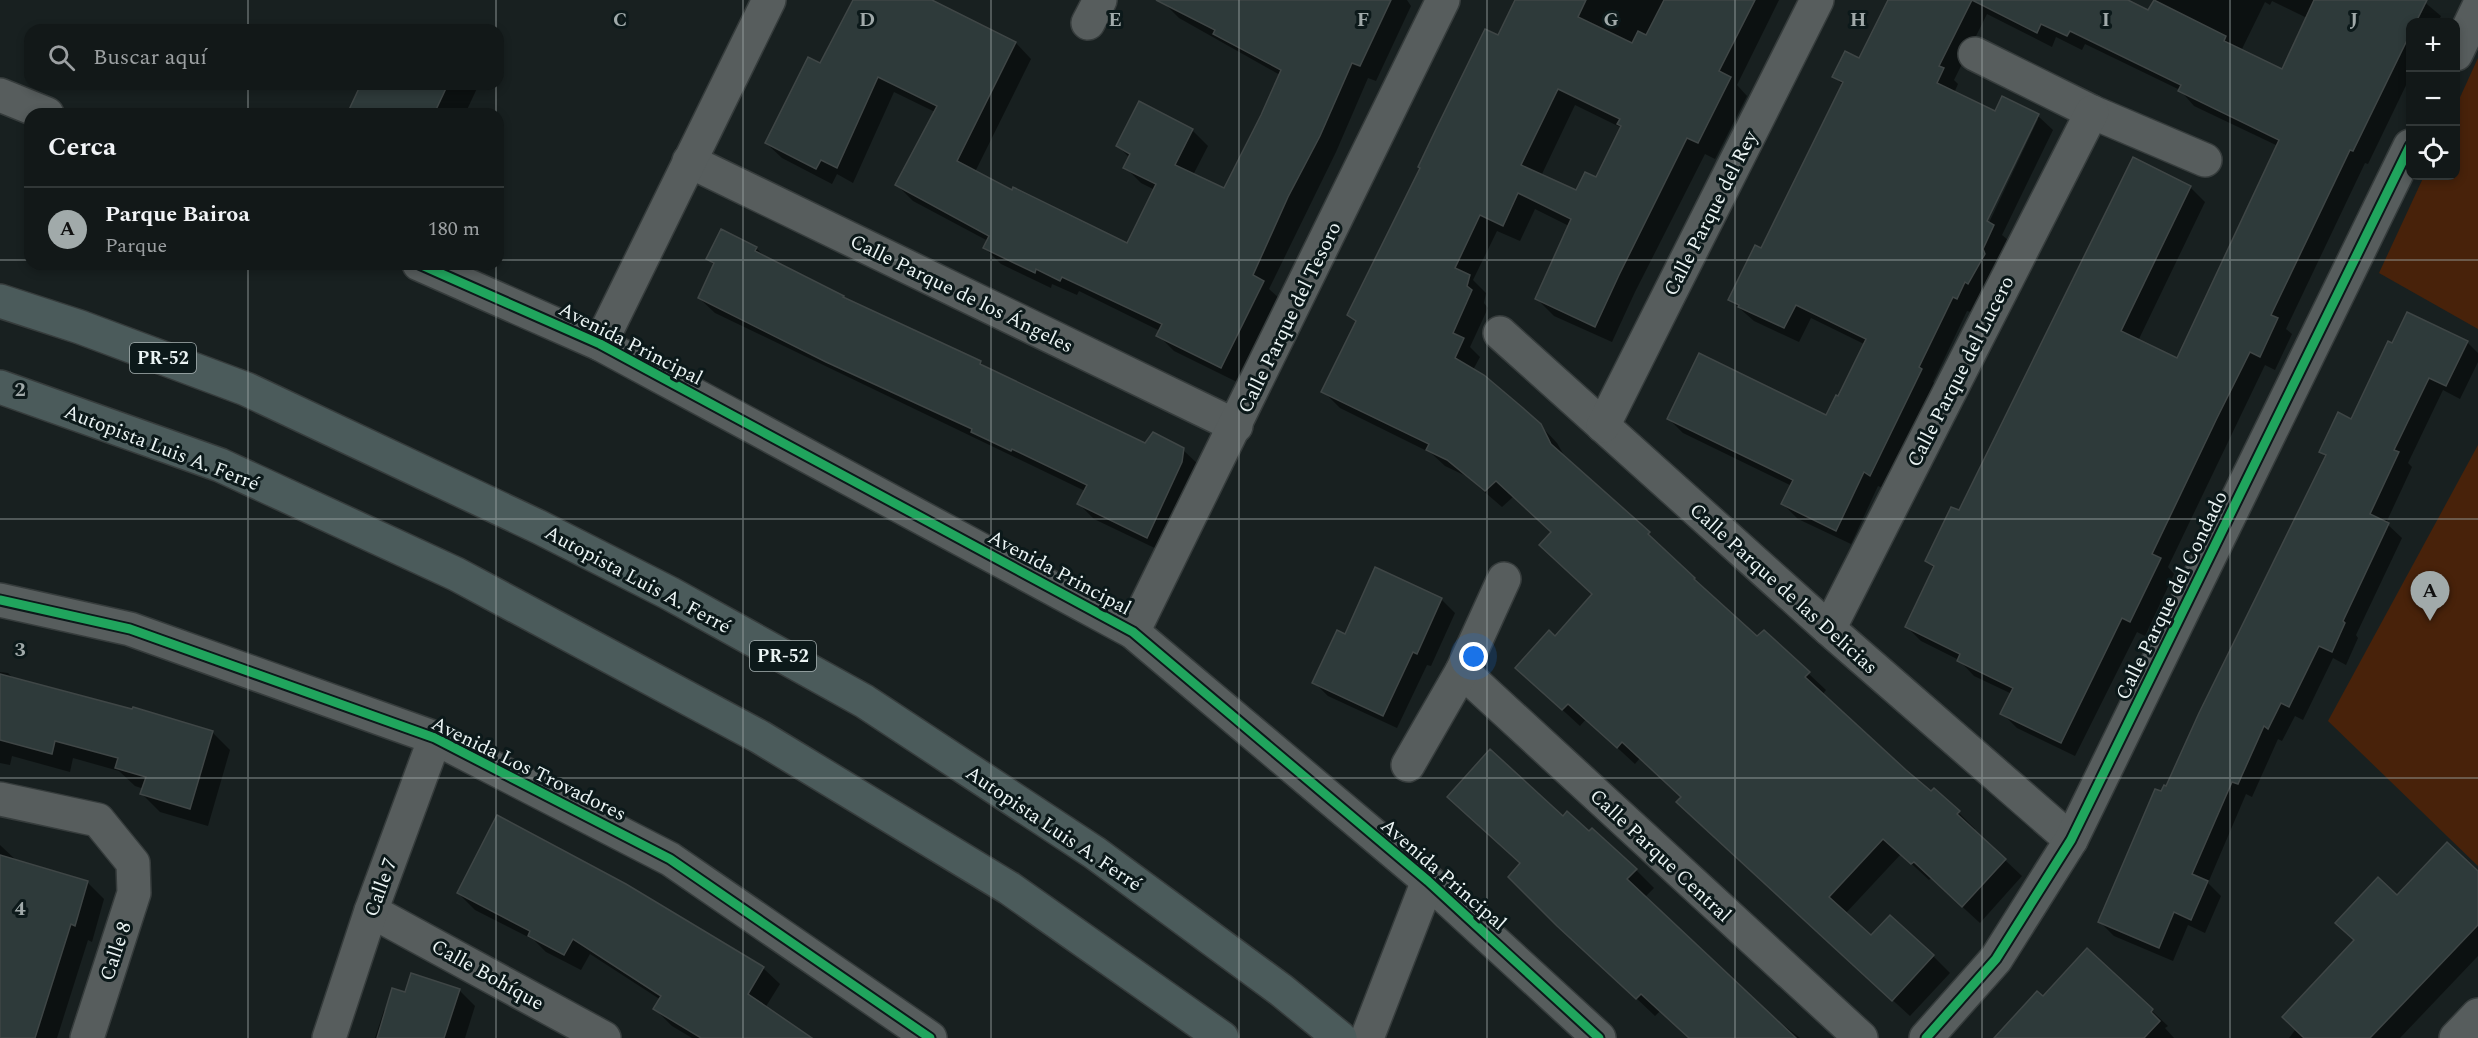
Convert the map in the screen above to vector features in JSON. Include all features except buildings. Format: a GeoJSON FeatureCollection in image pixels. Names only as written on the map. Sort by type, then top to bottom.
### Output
{"type":"FeatureCollection","features":[{"type":"Feature","properties":{"kind":"highway","name":"Autopista Luis A. Ferré"},"geometry":{"type":"LineString","coordinates":[[0,301],[80,327],[246,389],[539,527],[669,594],[864,701],[1095,853],[1281,990],[1340,1038]]}},
{"type":"Feature","properties":{"kind":"highway","name":"Autopista Luis A. Ferré"},"geometry":{"type":"LineString","coordinates":[[0,387],[220,465],[456,574],[760,736],[1009,888],[1222,1038]]}},
{"type":"Feature","properties":{"kind":"street"},"geometry":{"type":"LineString","coordinates":[[600,344],[769,0]]}},
{"type":"Feature","properties":{"kind":"street","name":"Calle Parque del Tesoro"},"geometry":{"type":"LineString","coordinates":[[1133,632],[1443,0]]}},
{"type":"Feature","properties":{"kind":"street","name":"Calle Parque del Rey"},"geometry":{"type":"LineString","coordinates":[[1603,426],[1817,0]]}},
{"type":"Feature","properties":{"kind":"street"},"geometry":{"type":"LineString","coordinates":[[2460,46],[2478,8]]}},
{"type":"Feature","properties":{"kind":"street"},"geometry":{"type":"LineString","coordinates":[[1975,54],[2092,112],[2205,160]]}},
{"type":"Feature","properties":{"kind":"street"},"geometry":{"type":"LineString","coordinates":[[0,95],[32,108]]}},
{"type":"Feature","properties":{"kind":"street","name":"Calle Parque del Lucero"},"geometry":{"type":"LineString","coordinates":[[1828,629],[2092,112]]}},
{"type":"Feature","properties":{"kind":"street","name":"Calle Parque del Condado"},"geometry":{"type":"LineString","coordinates":[[1926,1038],[1996,959],[2071,840],[2406,154]]}},
{"type":"Feature","properties":{"kind":"street","name":"Calle Parque de los Ángeles"},"geometry":{"type":"LineString","coordinates":[[688,161],[1236,426]]}},
{"type":"Feature","properties":{"kind":"street","name":"Avenida Principal"},"geometry":{"type":"LineString","coordinates":[[433,270],[600,344],[1133,632],[1428,880],[1599,1038]]}},
{"type":"Feature","properties":{"kind":"street","name":"Calle Parque de las Delicias"},"geometry":{"type":"LineString","coordinates":[[1500,333],[1828,629],[2071,840]]}},
{"type":"Feature","properties":{"kind":"street"},"geometry":{"type":"LineString","coordinates":[[1408,765],[1462,671],[1504,579]]}},
{"type":"Feature","properties":{"kind":"street","name":"Avenida Los Trovadores"},"geometry":{"type":"LineString","coordinates":[[0,600],[130,629],[435,738],[670,859],[930,1038]]}},
{"type":"Feature","properties":{"kind":"street","name":"Calle Parque Central"},"geometry":{"type":"LineString","coordinates":[[1462,671],[1861,1038]]}},
{"type":"Feature","properties":{"kind":"street","name":"Calle 7"},"geometry":{"type":"LineString","coordinates":[[330,1038],[371,911],[435,738]]}},
{"type":"Feature","properties":{"kind":"street","name":"Calle 8"},"geometry":{"type":"LineString","coordinates":[[0,799],[98,820],[133,863],[134,893],[87,1038]]}},
{"type":"Feature","properties":{"kind":"street"},"geometry":{"type":"LineString","coordinates":[[1367,1038],[1428,880]]}},
{"type":"Feature","properties":{"kind":"street","name":"Calle Bohíque"},"geometry":{"type":"LineString","coordinates":[[371,911],[604,1038]]}},
{"type":"Feature","properties":{"kind":"street"},"geometry":{"type":"LineString","coordinates":[[2456,1038],[2478,1015]]}},
{"type":"Feature","properties":{"kind":"shaded area"},"geometry":{"type":"Polygon","coordinates":[[[2478,58],[2478,329],[2379,273],[2422,180],[2460,180],[2460,97],[2478,58]]]}},
{"type":"Feature","properties":{"kind":"shaded area"},"geometry":{"type":"Polygon","coordinates":[[[2478,445],[2478,866],[2328,721],[2478,445]]]}},
{"type":"Feature","properties":{"kind":"cycle path"},"geometry":{"type":"LineString","coordinates":[[1926,1038],[1996,959],[2071,840],[2406,154]]}},
{"type":"Feature","properties":{"kind":"cycle path"},"geometry":{"type":"LineString","coordinates":[[433,270],[600,344],[1133,632],[1428,881],[1599,1038]]}},
{"type":"Feature","properties":{"kind":"cycle path"},"geometry":{"type":"LineString","coordinates":[[0,600],[130,629],[435,738],[670,859],[930,1038]]}},
{"type":"Feature","properties":{"kind":"place","name":"Parque Bairoa"},"geometry":{"type":"Point","coordinates":[2430,621]}}]}
